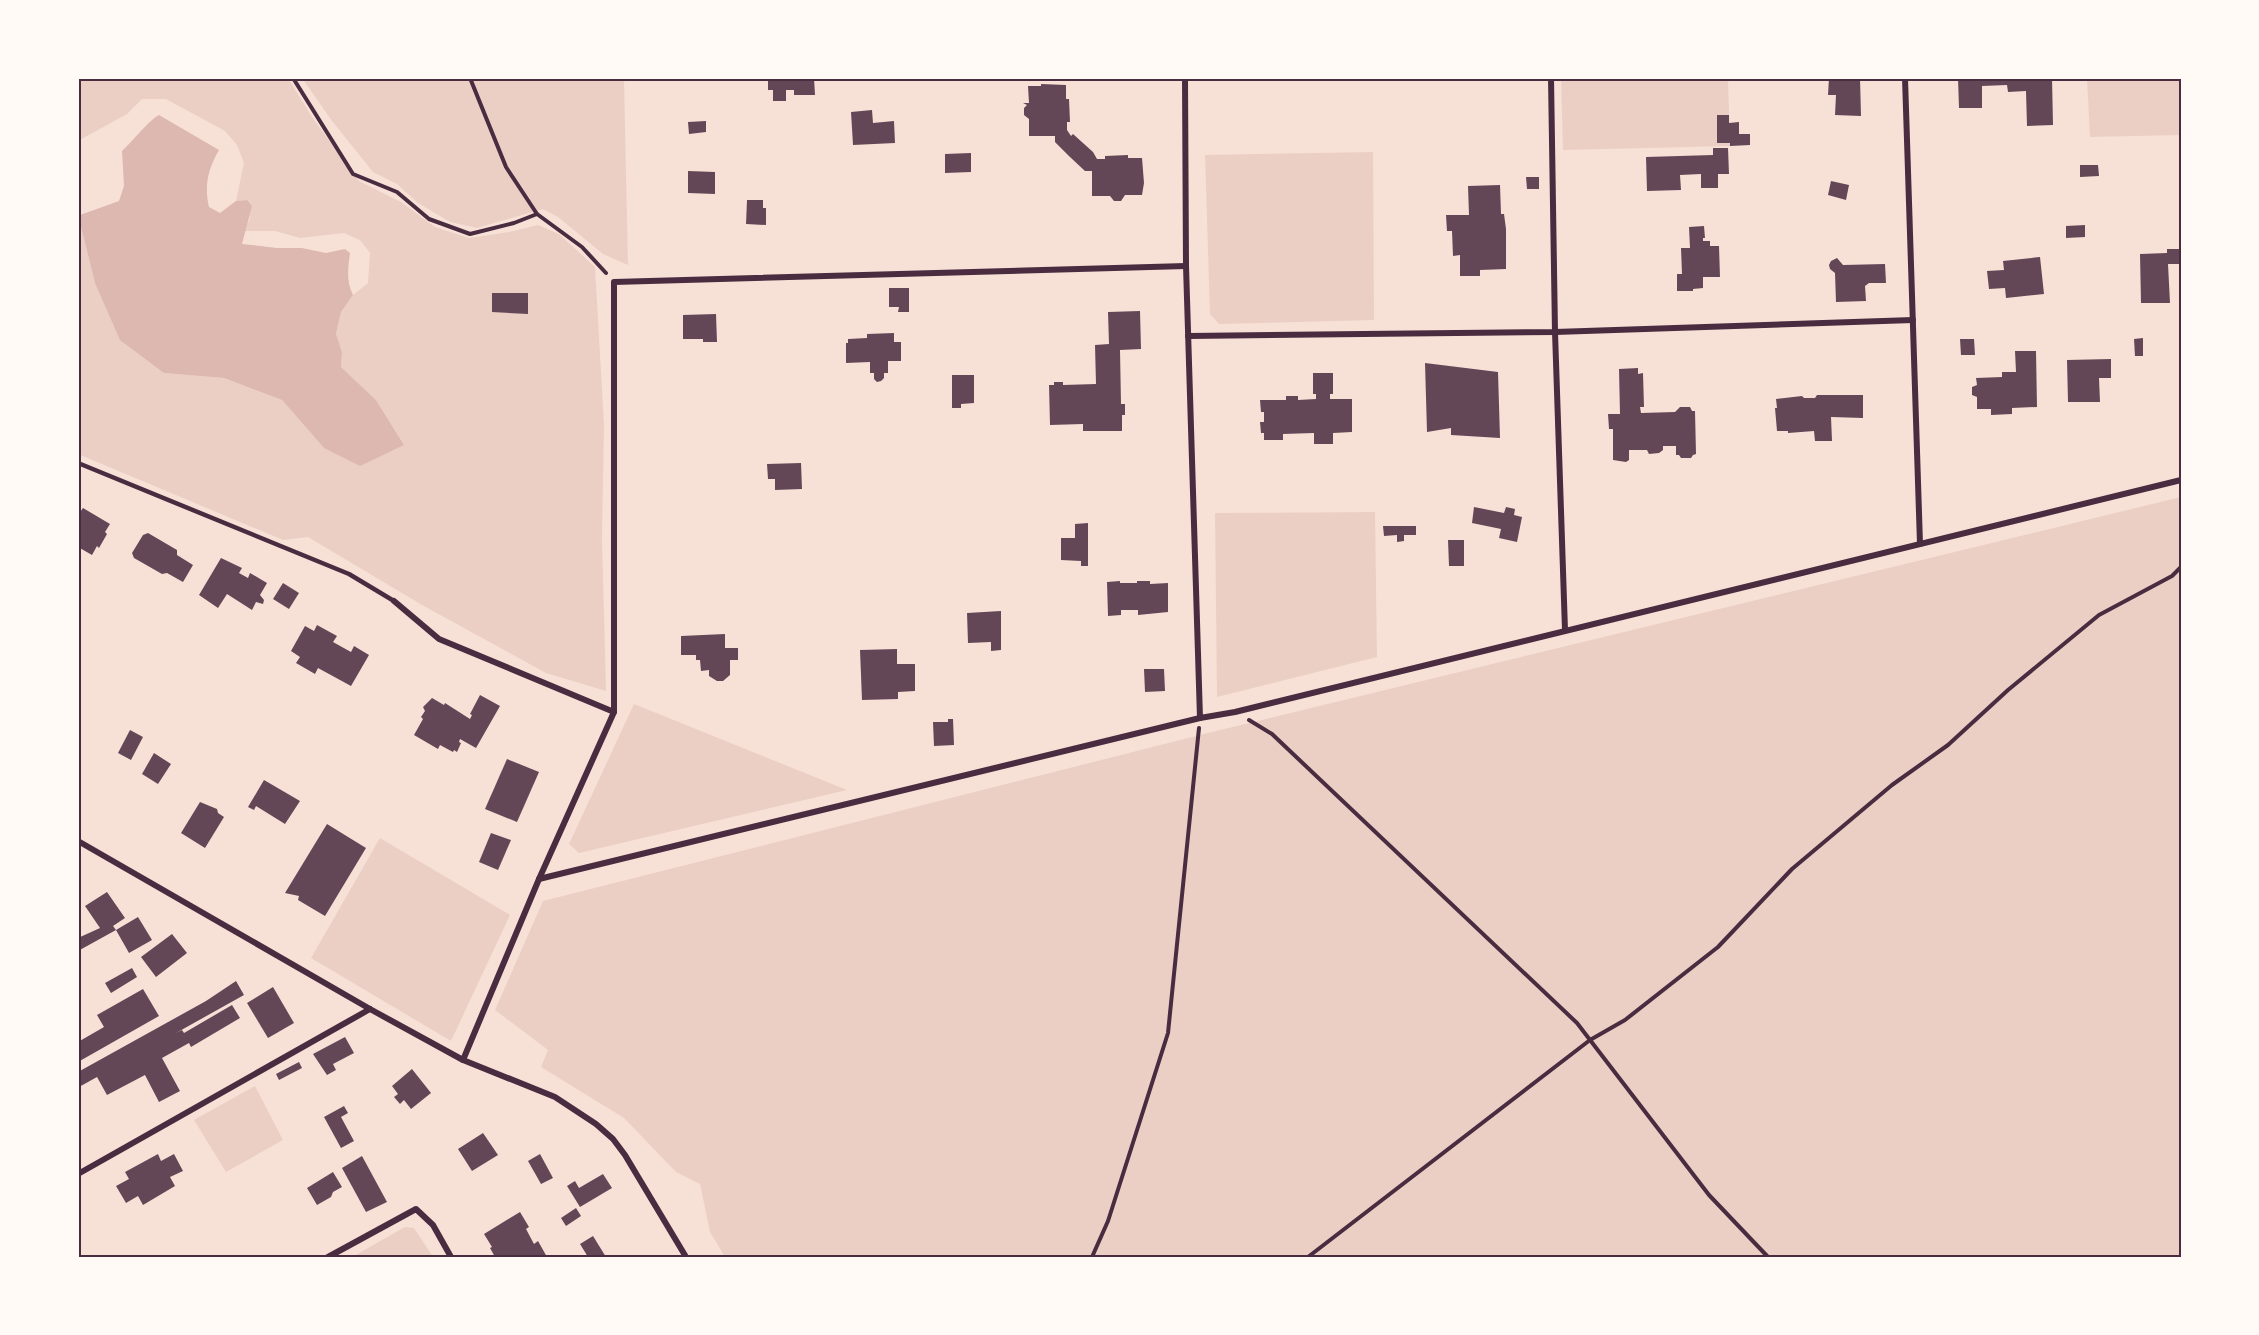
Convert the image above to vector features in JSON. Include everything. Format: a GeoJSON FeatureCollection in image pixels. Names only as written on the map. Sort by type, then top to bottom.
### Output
{"type":"FeatureCollection","features":[{"type":"Feature","properties":{"kind":"street"},"geometry":{"type":"LineString","coordinates":[[1185,78],[1186,266],[1200,718]]}},
{"type":"Feature","properties":{"kind":"street"},"geometry":{"type":"LineString","coordinates":[[1551,78],[1555,332],[1565,630]]}},
{"type":"Feature","properties":{"kind":"street"},"geometry":{"type":"LineString","coordinates":[[1905,78],[1920,544]]}},
{"type":"Feature","properties":{"kind":"street"},"geometry":{"type":"LineString","coordinates":[[463,1060],[539,879],[614,712],[614,282],[1186,266]]}},
{"type":"Feature","properties":{"kind":"street"},"geometry":{"type":"LineString","coordinates":[[1188,336],[1555,332],[1913,320]]}},
{"type":"Feature","properties":{"kind":"street"},"geometry":{"type":"LineString","coordinates":[[539,879],[1200,718],[1235,712],[2181,480]]}},
{"type":"Feature","properties":{"kind":"street"},"geometry":{"type":"LineString","coordinates":[[394,601],[439,639],[614,712]]}},
{"type":"Feature","properties":{"kind":"street"},"geometry":{"type":"LineString","coordinates":[[78,841],[463,1060],[555,1097],[596,1124],[613,1139],[686,1257]]}},
{"type":"Feature","properties":{"kind":"street"},"geometry":{"type":"LineString","coordinates":[[78,1174],[370,1009]]}},
{"type":"Feature","properties":{"kind":"street"},"geometry":{"type":"LineString","coordinates":[[327,1257],[416,1209],[433,1225],[451,1257]]}},
{"type":"Feature","properties":{"kind":"lane"},"geometry":{"type":"LineString","coordinates":[[78,463],[349,574],[394,601]]}},
{"type":"Feature","properties":{"kind":"path"},"geometry":{"type":"LineString","coordinates":[[293,78],[353,174],[397,192],[429,219],[470,234],[514,223],[537,214]]}},
{"type":"Feature","properties":{"kind":"path"},"geometry":{"type":"LineString","coordinates":[[470,78],[506,167],[537,214],[582,247],[614,282]]}},
{"type":"Feature","properties":{"kind":"path"},"geometry":{"type":"LineString","coordinates":[[1308,1257],[1590,1040],[1625,1020],[1718,947],[1792,869],[1892,785],[1948,746],[2008,690],[2099,615],[2172,576],[2181,567]]}},
{"type":"Feature","properties":{"kind":"path"},"geometry":{"type":"LineString","coordinates":[[1235,712],[1272,734],[1577,1023],[1709,1195],[1768,1257]]}},
{"type":"Feature","properties":{"kind":"path"},"geometry":{"type":"LineString","coordinates":[[1092,1257],[1108,1221],[1168,1033],[1200,718]]}},
{"type":"Feature","properties":{"kind":"shaded area"},"geometry":{"type":"Polygon","coordinates":[[[78,78],[288,78],[312,117],[359,181],[401,202],[435,227],[469,238],[538,225],[559,234],[595,267],[604,425],[602,538],[606,691],[546,673],[422,605],[308,537],[283,540],[78,454],[78,213],[95,283],[164,373],[224,378],[282,400],[324,448],[404,445],[376,400],[341,367],[342,352],[336,334],[341,312],[353,295],[368,283],[370,253],[360,240],[344,233],[300,238],[275,231],[244,231],[250,218],[247,200],[236,201],[244,163],[237,145],[225,131],[166,99],[142,99],[127,114],[78,141],[78,78]]]}},
{"type":"Feature","properties":{"kind":"shaded area"},"geometry":{"type":"Polygon","coordinates":[[[302,78],[624,78],[628,265],[603,254],[558,217],[543,209],[477,228],[450,222],[418,203],[397,184],[373,172],[332,121],[302,78]]]}},
{"type":"Feature","properties":{"kind":"shaded area"},"geometry":{"type":"Polygon","coordinates":[[[1561,78],[1728,78],[1730,146],[1563,150],[1561,78]]]}},
{"type":"Feature","properties":{"kind":"shaded area"},"geometry":{"type":"Polygon","coordinates":[[[2087,78],[2181,78],[2181,135],[2090,137],[2087,78]]]}},
{"type":"Feature","properties":{"kind":"shaded area"},"geometry":{"type":"Polygon","coordinates":[[[159,115],[219,150],[208,178],[209,207],[220,213],[236,201],[247,200],[252,206],[242,244],[302,248],[326,253],[345,249],[350,253],[348,280],[353,295],[341,312],[336,334],[342,352],[341,367],[376,400],[404,445],[360,466],[324,448],[282,400],[224,378],[164,373],[120,340],[95,283],[80,215],[119,201],[124,186],[122,151],[159,115]]]}},
{"type":"Feature","properties":{"kind":"shaded area"},"geometry":{"type":"Polygon","coordinates":[[[1373,152],[1374,320],[1219,324],[1210,314],[1205,155],[1373,152]]]}},
{"type":"Feature","properties":{"kind":"shaded area"},"geometry":{"type":"Polygon","coordinates":[[[2181,497],[2181,1257],[725,1257],[710,1232],[700,1184],[676,1172],[624,1118],[541,1067],[548,1050],[495,1010],[543,901],[1208,733],[2181,497]]]}},
{"type":"Feature","properties":{"kind":"shaded area"},"geometry":{"type":"Polygon","coordinates":[[[1375,512],[1377,657],[1217,697],[1215,513],[1375,512]]]}},
{"type":"Feature","properties":{"kind":"shaded area"},"geometry":{"type":"Polygon","coordinates":[[[634,704],[847,790],[579,853],[569,844],[634,704]]]}},
{"type":"Feature","properties":{"kind":"shaded area"},"geometry":{"type":"Polygon","coordinates":[[[380,838],[510,915],[451,1041],[311,958],[380,838]]]}},
{"type":"Feature","properties":{"kind":"shaded area"},"geometry":{"type":"Polygon","coordinates":[[[255,1086],[283,1140],[226,1172],[194,1120],[255,1086]]]}},
{"type":"Feature","properties":{"kind":"shaded area"},"geometry":{"type":"Polygon","coordinates":[[[405,1227],[414,1228],[433,1257],[352,1257],[405,1227]]]}},
{"type":"Feature","properties":{"kind":"building"},"geometry":{"type":"Polygon","coordinates":[[[768,78],[814,78],[815,95],[794,95],[794,90],[786,90],[786,101],[773,101],[773,90],[768,90],[768,78]]]}},
{"type":"Feature","properties":{"kind":"building"},"geometry":{"type":"Polygon","coordinates":[[[1829,78],[1860,78],[1861,116],[1835,115],[1836,95],[1828,95],[1829,78]]]}},
{"type":"Feature","properties":{"kind":"building"},"geometry":{"type":"Polygon","coordinates":[[[1958,78],[2052,78],[2053,125],[2027,126],[2026,91],[2008,92],[2007,85],[1982,86],[1982,108],[1959,108],[1958,78]]]}},
{"type":"Feature","properties":{"kind":"building"},"geometry":{"type":"Polygon","coordinates":[[[1041,84],[1066,85],[1070,122],[1067,122],[1067,130],[1071,136],[1073,134],[1093,152],[1097,159],[1105,159],[1105,156],[1128,155],[1128,158],[1142,158],[1144,183],[1142,195],[1125,195],[1121,201],[1114,201],[1110,196],[1092,196],[1092,171],[1085,171],[1070,157],[1055,142],[1055,136],[1029,136],[1029,119],[1024,115],[1024,108],[1027,105],[1023,103],[1029,103],[1028,86],[1041,86],[1041,84]]]}},
{"type":"Feature","properties":{"kind":"building"},"geometry":{"type":"Polygon","coordinates":[[[872,110],[873,123],[894,121],[895,143],[853,145],[851,112],[872,110]]]}},
{"type":"Feature","properties":{"kind":"building"},"geometry":{"type":"Polygon","coordinates":[[[1717,115],[1729,115],[1729,123],[1739,122],[1739,134],[1750,134],[1750,145],[1730,146],[1730,143],[1717,143],[1717,115]]]}},
{"type":"Feature","properties":{"kind":"building"},"geometry":{"type":"Polygon","coordinates":[[[706,121],[706,132],[689,134],[688,122],[706,121]]]}},
{"type":"Feature","properties":{"kind":"building"},"geometry":{"type":"Polygon","coordinates":[[[1713,148],[1728,148],[1729,174],[1718,174],[1718,188],[1701,188],[1701,174],[1680,175],[1681,190],[1647,191],[1646,157],[1713,155],[1713,148]]]}},
{"type":"Feature","properties":{"kind":"building"},"geometry":{"type":"Polygon","coordinates":[[[971,153],[971,172],[945,173],[945,154],[971,153]]]}},
{"type":"Feature","properties":{"kind":"building"},"geometry":{"type":"Polygon","coordinates":[[[2080,165],[2098,165],[2099,176],[2080,177],[2080,165]]]}},
{"type":"Feature","properties":{"kind":"building"},"geometry":{"type":"Polygon","coordinates":[[[688,171],[715,172],[715,194],[688,193],[688,171]]]}},
{"type":"Feature","properties":{"kind":"building"},"geometry":{"type":"Polygon","coordinates":[[[1526,177],[1539,177],[1539,189],[1527,189],[1526,177]]]}},
{"type":"Feature","properties":{"kind":"building"},"geometry":{"type":"Polygon","coordinates":[[[1831,181],[1849,185],[1846,200],[1828,195],[1831,181]]]}},
{"type":"Feature","properties":{"kind":"building"},"geometry":{"type":"Polygon","coordinates":[[[1500,185],[1501,214],[1504,214],[1506,229],[1506,269],[1480,270],[1480,276],[1460,276],[1460,255],[1453,256],[1452,231],[1447,231],[1446,215],[1469,215],[1468,186],[1500,185]]]}},
{"type":"Feature","properties":{"kind":"building"},"geometry":{"type":"Polygon","coordinates":[[[747,200],[763,200],[763,208],[766,208],[766,225],[746,224],[747,200]]]}},
{"type":"Feature","properties":{"kind":"building"},"geometry":{"type":"Polygon","coordinates":[[[2085,225],[2085,237],[2066,238],[2066,226],[2085,225]]]}},
{"type":"Feature","properties":{"kind":"building"},"geometry":{"type":"Polygon","coordinates":[[[1704,226],[1703,241],[1710,241],[1710,246],[1719,246],[1720,277],[1703,277],[1703,288],[1693,289],[1693,291],[1677,291],[1677,274],[1682,274],[1681,248],[1690,248],[1689,227],[1704,226]]]}},
{"type":"Feature","properties":{"kind":"building"},"geometry":{"type":"Polygon","coordinates":[[[2167,249],[2179,249],[2179,264],[2168,264],[2170,303],[2141,303],[2140,254],[2167,253],[2167,249]]]}},
{"type":"Feature","properties":{"kind":"building"},"geometry":{"type":"Polygon","coordinates":[[[2040,257],[2044,294],[2006,298],[2005,288],[1989,289],[1987,271],[2004,270],[2003,261],[2040,257]]]}},
{"type":"Feature","properties":{"kind":"building"},"geometry":{"type":"Polygon","coordinates":[[[1837,258],[1843,265],[1885,264],[1886,283],[1869,283],[1865,286],[1866,301],[1836,302],[1835,273],[1829,265],[1837,258]]]}},
{"type":"Feature","properties":{"kind":"building"},"geometry":{"type":"Polygon","coordinates":[[[889,288],[909,288],[909,312],[898,312],[899,307],[889,307],[889,288]]]}},
{"type":"Feature","properties":{"kind":"building"},"geometry":{"type":"Polygon","coordinates":[[[492,293],[528,293],[528,314],[492,312],[492,293]]]}},
{"type":"Feature","properties":{"kind":"building"},"geometry":{"type":"Polygon","coordinates":[[[1140,311],[1141,349],[1120,350],[1121,404],[1125,404],[1122,431],[1083,431],[1083,424],[1050,425],[1049,385],[1054,385],[1054,382],[1063,382],[1063,385],[1096,384],[1095,345],[1109,344],[1108,312],[1140,311]]]}},
{"type":"Feature","properties":{"kind":"building"},"geometry":{"type":"Polygon","coordinates":[[[716,314],[717,342],[683,339],[683,315],[716,314]]]}},
{"type":"Feature","properties":{"kind":"building"},"geometry":{"type":"Polygon","coordinates":[[[894,333],[894,342],[901,342],[901,361],[888,361],[888,373],[884,373],[881,381],[877,382],[874,379],[874,373],[870,373],[870,362],[846,363],[848,339],[867,338],[867,334],[894,333]]]}},
{"type":"Feature","properties":{"kind":"building"},"geometry":{"type":"Polygon","coordinates":[[[2143,338],[2143,356],[2135,356],[2134,339],[2143,338]]]}},
{"type":"Feature","properties":{"kind":"building"},"geometry":{"type":"Polygon","coordinates":[[[1960,339],[1974,339],[1975,355],[1961,355],[1960,339]]]}},
{"type":"Feature","properties":{"kind":"building"},"geometry":{"type":"Polygon","coordinates":[[[2015,351],[2036,351],[2037,407],[2012,408],[2012,414],[1991,415],[1991,409],[1977,409],[1977,397],[1972,395],[1972,387],[1977,385],[1976,378],[2002,377],[2002,372],[2016,372],[2015,351]]]}},
{"type":"Feature","properties":{"kind":"building"},"geometry":{"type":"Polygon","coordinates":[[[2111,359],[2111,378],[2099,378],[2100,402],[2068,402],[2067,360],[2111,359]]]}},
{"type":"Feature","properties":{"kind":"building"},"geometry":{"type":"Polygon","coordinates":[[[1425,363],[1498,372],[1500,438],[1451,435],[1451,428],[1427,432],[1425,363]]]}},
{"type":"Feature","properties":{"kind":"building"},"geometry":{"type":"Polygon","coordinates":[[[1638,368],[1638,374],[1643,373],[1644,407],[1640,407],[1641,413],[1675,412],[1680,407],[1690,407],[1692,411],[1695,411],[1696,454],[1691,458],[1681,458],[1676,455],[1676,446],[1663,446],[1663,450],[1659,453],[1649,454],[1647,450],[1629,450],[1629,460],[1626,462],[1613,460],[1613,429],[1609,429],[1608,414],[1620,414],[1619,369],[1638,368]]]}},
{"type":"Feature","properties":{"kind":"building"},"geometry":{"type":"Polygon","coordinates":[[[1313,373],[1333,373],[1333,394],[1330,394],[1330,399],[1352,399],[1352,432],[1333,433],[1333,444],[1314,444],[1314,433],[1283,434],[1283,440],[1264,440],[1260,422],[1264,422],[1264,412],[1261,412],[1260,400],[1286,400],[1286,396],[1298,396],[1298,400],[1316,399],[1316,394],[1313,394],[1313,373]]]}},
{"type":"Feature","properties":{"kind":"building"},"geometry":{"type":"Polygon","coordinates":[[[952,375],[974,375],[974,403],[961,404],[961,408],[952,408],[952,375]]]}},
{"type":"Feature","properties":{"kind":"building"},"geometry":{"type":"Polygon","coordinates":[[[1817,395],[1863,395],[1863,418],[1831,417],[1832,441],[1815,441],[1814,431],[1788,433],[1788,431],[1777,431],[1776,399],[1802,396],[1815,398],[1817,395]]]}},
{"type":"Feature","properties":{"kind":"building"},"geometry":{"type":"Polygon","coordinates":[[[801,463],[802,489],[775,490],[775,479],[768,479],[767,464],[801,463]]]}},
{"type":"Feature","properties":{"kind":"building"},"geometry":{"type":"Polygon","coordinates":[[[1474,507],[1504,513],[1506,507],[1515,509],[1514,515],[1522,517],[1517,542],[1499,538],[1501,529],[1472,523],[1474,507]]]}},
{"type":"Feature","properties":{"kind":"building"},"geometry":{"type":"Polygon","coordinates":[[[83,508],[110,524],[99,548],[97,546],[92,555],[78,547],[78,515],[83,508]]]}},
{"type":"Feature","properties":{"kind":"building"},"geometry":{"type":"Polygon","coordinates":[[[1088,523],[1088,566],[1081,566],[1081,561],[1061,560],[1061,538],[1075,538],[1075,524],[1088,523]]]}},
{"type":"Feature","properties":{"kind":"building"},"geometry":{"type":"Polygon","coordinates":[[[1383,526],[1416,526],[1416,535],[1404,535],[1404,541],[1397,542],[1397,535],[1384,536],[1383,526]]]}},
{"type":"Feature","properties":{"kind":"building"},"geometry":{"type":"Polygon","coordinates":[[[148,533],[177,550],[177,555],[193,565],[183,582],[167,573],[162,574],[134,558],[132,553],[143,535],[148,533]]]}},
{"type":"Feature","properties":{"kind":"building"},"geometry":{"type":"Polygon","coordinates":[[[1448,540],[1464,540],[1464,566],[1449,566],[1448,540]]]}},
{"type":"Feature","properties":{"kind":"building"},"geometry":{"type":"Polygon","coordinates":[[[221,558],[242,568],[239,573],[248,578],[250,573],[267,583],[260,595],[264,600],[263,604],[256,602],[252,610],[227,594],[218,608],[199,595],[221,558]]]}},
{"type":"Feature","properties":{"kind":"building"},"geometry":{"type":"Polygon","coordinates":[[[1120,581],[1120,583],[1150,581],[1150,584],[1168,583],[1168,612],[1138,615],[1138,610],[1121,610],[1121,615],[1108,616],[1107,582],[1120,581]]]}},
{"type":"Feature","properties":{"kind":"building"},"geometry":{"type":"Polygon","coordinates":[[[283,583],[299,593],[289,609],[273,599],[283,583]]]}},
{"type":"Feature","properties":{"kind":"building"},"geometry":{"type":"Polygon","coordinates":[[[1001,611],[1001,650],[991,651],[991,642],[968,643],[967,613],[1001,611]]]}},
{"type":"Feature","properties":{"kind":"building"},"geometry":{"type":"Polygon","coordinates":[[[317,625],[337,636],[333,642],[351,652],[354,646],[369,655],[351,686],[318,668],[315,674],[296,663],[300,657],[291,651],[305,626],[314,631],[317,625]]]}},
{"type":"Feature","properties":{"kind":"building"},"geometry":{"type":"Polygon","coordinates":[[[725,634],[725,648],[738,648],[738,660],[730,660],[730,675],[723,681],[717,681],[709,676],[709,670],[701,671],[700,660],[696,660],[696,655],[681,655],[681,636],[725,634]]]}},
{"type":"Feature","properties":{"kind":"building"},"geometry":{"type":"Polygon","coordinates":[[[897,649],[897,664],[915,664],[915,691],[898,692],[898,699],[862,700],[860,650],[897,649]]]}},
{"type":"Feature","properties":{"kind":"building"},"geometry":{"type":"Polygon","coordinates":[[[1144,669],[1164,669],[1165,691],[1145,692],[1144,669]]]}},
{"type":"Feature","properties":{"kind":"building"},"geometry":{"type":"Polygon","coordinates":[[[480,695],[500,706],[476,748],[460,739],[461,743],[457,752],[440,745],[438,749],[414,735],[423,719],[421,717],[425,711],[423,707],[432,698],[444,705],[445,703],[470,719],[472,715],[470,714],[480,695]]]}},
{"type":"Feature","properties":{"kind":"building"},"geometry":{"type":"Polygon","coordinates":[[[948,719],[953,719],[954,745],[934,746],[933,722],[948,722],[948,719]]]}},
{"type":"Feature","properties":{"kind":"building"},"geometry":{"type":"Polygon","coordinates":[[[130,730],[143,737],[131,760],[118,753],[130,730]]]}},
{"type":"Feature","properties":{"kind":"building"},"geometry":{"type":"Polygon","coordinates":[[[154,753],[171,764],[158,784],[142,774],[154,753]]]}},
{"type":"Feature","properties":{"kind":"building"},"geometry":{"type":"Polygon","coordinates":[[[507,759],[539,772],[517,822],[485,809],[507,759]]]}},
{"type":"Feature","properties":{"kind":"building"},"geometry":{"type":"Polygon","coordinates":[[[264,780],[300,801],[285,824],[256,806],[254,810],[248,807],[264,780]]]}},
{"type":"Feature","properties":{"kind":"building"},"geometry":{"type":"Polygon","coordinates":[[[200,802],[217,809],[218,813],[224,817],[205,848],[181,833],[200,802]]]}},
{"type":"Feature","properties":{"kind":"building"},"geometry":{"type":"Polygon","coordinates":[[[327,824],[366,848],[325,916],[298,900],[299,896],[285,893],[327,824]]]}},
{"type":"Feature","properties":{"kind":"building"},"geometry":{"type":"Polygon","coordinates":[[[491,833],[511,840],[498,870],[479,862],[491,833]]]}},
{"type":"Feature","properties":{"kind":"building"},"geometry":{"type":"Polygon","coordinates":[[[107,892],[125,918],[113,926],[116,930],[78,951],[78,938],[100,928],[85,906],[107,892]]]}},
{"type":"Feature","properties":{"kind":"building"},"geometry":{"type":"Polygon","coordinates":[[[138,917],[152,940],[129,953],[116,930],[138,917]]]}},
{"type":"Feature","properties":{"kind":"building"},"geometry":{"type":"Polygon","coordinates":[[[172,934],[187,953],[156,977],[141,957],[172,934]]]}},
{"type":"Feature","properties":{"kind":"building"},"geometry":{"type":"Polygon","coordinates":[[[132,968],[137,977],[111,993],[105,983],[132,968]]]}},
{"type":"Feature","properties":{"kind":"building"},"geometry":{"type":"Polygon","coordinates":[[[236,981],[244,995],[176,1033],[182,1030],[184,1033],[232,1005],[240,1018],[191,1047],[189,1043],[162,1058],[180,1091],[159,1102],[145,1075],[107,1095],[97,1077],[79,1087],[78,1072],[206,1001],[236,981]]]}},
{"type":"Feature","properties":{"kind":"building"},"geometry":{"type":"Polygon","coordinates":[[[273,987],[294,1023],[268,1038],[247,1003],[273,987]]]}},
{"type":"Feature","properties":{"kind":"building"},"geometry":{"type":"Polygon","coordinates":[[[143,989],[159,1016],[78,1062],[78,1042],[104,1027],[97,1015],[143,989]]]}},
{"type":"Feature","properties":{"kind":"building"},"geometry":{"type":"Polygon","coordinates":[[[345,1037],[354,1053],[333,1064],[336,1070],[327,1075],[313,1054],[345,1037]]]}},
{"type":"Feature","properties":{"kind":"building"},"geometry":{"type":"Polygon","coordinates":[[[299,1062],[302,1068],[279,1080],[276,1074],[299,1062]]]}},
{"type":"Feature","properties":{"kind":"building"},"geometry":{"type":"Polygon","coordinates":[[[412,1069],[431,1093],[411,1109],[404,1100],[400,1104],[394,1097],[398,1094],[392,1086],[412,1069]]]}},
{"type":"Feature","properties":{"kind":"building"},"geometry":{"type":"Polygon","coordinates":[[[344,1106],[348,1113],[341,1117],[354,1141],[341,1148],[324,1117],[344,1106]]]}},
{"type":"Feature","properties":{"kind":"building"},"geometry":{"type":"Polygon","coordinates":[[[483,1133],[498,1155],[472,1171],[458,1149],[483,1133]]]}},
{"type":"Feature","properties":{"kind":"building"},"geometry":{"type":"Polygon","coordinates":[[[158,1154],[161,1161],[174,1154],[183,1171],[170,1177],[175,1186],[143,1205],[138,1196],[126,1203],[116,1186],[129,1179],[125,1172],[158,1154]]]}},
{"type":"Feature","properties":{"kind":"building"},"geometry":{"type":"Polygon","coordinates":[[[540,1154],[553,1178],[541,1184],[528,1161],[540,1154]]]}},
{"type":"Feature","properties":{"kind":"building"},"geometry":{"type":"Polygon","coordinates":[[[362,1156],[387,1202],[366,1212],[342,1168],[362,1156]]]}},
{"type":"Feature","properties":{"kind":"building"},"geometry":{"type":"Polygon","coordinates":[[[333,1172],[342,1187],[317,1205],[307,1188],[333,1172]]]}},
{"type":"Feature","properties":{"kind":"building"},"geometry":{"type":"Polygon","coordinates":[[[603,1174],[612,1188],[580,1207],[567,1186],[575,1181],[579,1188],[603,1174]]]}},
{"type":"Feature","properties":{"kind":"building"},"geometry":{"type":"Polygon","coordinates":[[[576,1208],[581,1216],[566,1226],[561,1218],[576,1208]]]}},
{"type":"Feature","properties":{"kind":"building"},"geometry":{"type":"Polygon","coordinates":[[[520,1212],[529,1227],[526,1229],[534,1244],[538,1241],[547,1257],[495,1257],[484,1234],[520,1212]]]}},
{"type":"Feature","properties":{"kind":"building"},"geometry":{"type":"Polygon","coordinates":[[[593,1236],[606,1257],[588,1257],[580,1244],[593,1236]]]}}]}
